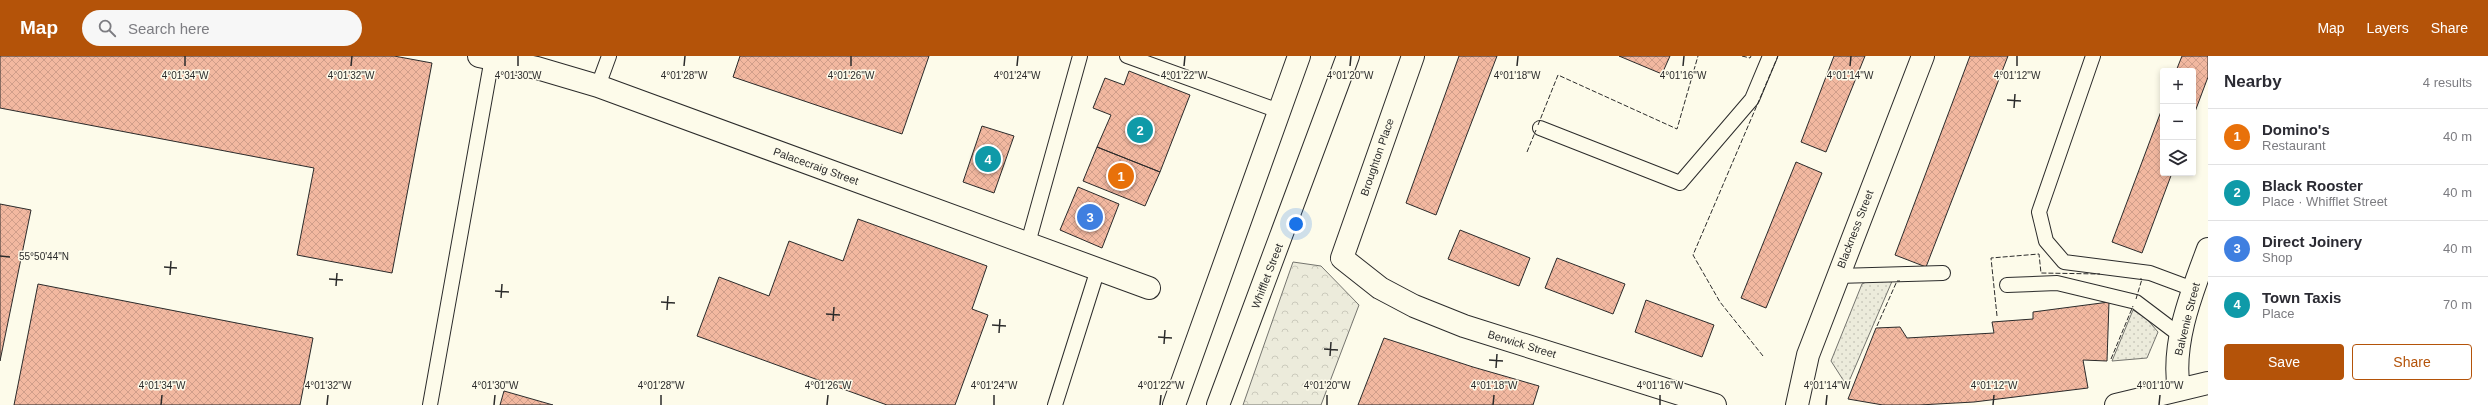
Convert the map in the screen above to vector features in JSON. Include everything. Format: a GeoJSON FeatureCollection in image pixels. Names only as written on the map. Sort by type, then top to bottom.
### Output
{"type":"FeatureCollection","features":[{"type":"Feature","properties":{"kind":"street"},"geometry":{"type":"LineString","coordinates":[[1174,405],[1299,56]]}},
{"type":"Feature","properties":{"kind":"street","name":"Whifflet Street"},"geometry":{"type":"LineString","coordinates":[[1218,405],[1348,56]]}},
{"type":"Feature","properties":{"kind":"street","name":"Broughton Place"},"geometry":{"type":"LineString","coordinates":[[1342,258],[1413,56]]}},
{"type":"Feature","properties":{"kind":"street","name":"Blackness Street"},"geometry":{"type":"LineString","coordinates":[[1798,405],[1808,355],[1837,276],[1923,56]]}},
{"type":"Feature","properties":{"kind":"street","name":"Palacecraig Street"},"geometry":{"type":"LineString","coordinates":[[486,57],[538,62],[598,86],[1149,288]]}},
{"type":"Feature","properties":{"kind":"street","name":"Balvenie Street"},"geometry":{"type":"LineString","coordinates":[[2179,390],[2175,367],[2181,336],[2193,289],[2208,249]]}},
{"type":"Feature","properties":{"kind":"street","name":"Berwick Street"},"geometry":{"type":"LineString","coordinates":[[1342,258],[1380,288],[1414,306],[1464,326],[1715,405]]}},
{"type":"Feature","properties":{"kind":"street"},"geometry":{"type":"LineString","coordinates":[[2116,405],[2208,382]]}},
{"type":"Feature","properties":{"kind":"lane"},"geometry":{"type":"LineString","coordinates":[[598,86],[609,56]]}},
{"type":"Feature","properties":{"kind":"lane"},"geometry":{"type":"LineString","coordinates":[[1028,244],[1080,56]]}},
{"type":"Feature","properties":{"kind":"lane"},"geometry":{"type":"LineString","coordinates":[[1126,56],[1279,111]]}},
{"type":"Feature","properties":{"kind":"lane"},"geometry":{"type":"LineString","coordinates":[[1540,128],[1680,183],[1752,98],[1770,56]]}},
{"type":"Feature","properties":{"kind":"lane"},"geometry":{"type":"LineString","coordinates":[[2093,56],[2039,212],[2046,241],[2064,262],[2150,273],[2193,289]]}},
{"type":"Feature","properties":{"kind":"lane"},"geometry":{"type":"LineString","coordinates":[[430,405],[486,57]]}},
{"type":"Feature","properties":{"kind":"lane"},"geometry":{"type":"LineString","coordinates":[[1055,405],[1098,269]]}},
{"type":"Feature","properties":{"kind":"lane"},"geometry":{"type":"LineString","coordinates":[[1837,276],[1943,273]]}},
{"type":"Feature","properties":{"kind":"lane"},"geometry":{"type":"LineString","coordinates":[[2007,285],[2057,284],[2136,302],[2181,336]]}},
{"type":"Feature","properties":{"kind":"green space"},"geometry":{"type":"Polygon","coordinates":[[[1293,262],[1321,266],[1359,305],[1321,405],[1243,405],[1293,262]]]}},
{"type":"Feature","properties":{"kind":"green space"},"geometry":{"type":"Polygon","coordinates":[[[1893,279],[1847,386],[1831,361],[1862,284],[1866,282],[1893,279]]]}},
{"type":"Feature","properties":{"kind":"green space"},"geometry":{"type":"Polygon","coordinates":[[[2133,310],[2146,318],[2158,332],[2147,358],[2112,361],[2133,310]]]}},
{"type":"Feature","properties":{"kind":"building"},"geometry":{"type":"Polygon","coordinates":[[[0,56],[394,56],[432,63],[392,273],[297,255],[314,168],[0,108],[0,56]]]}},
{"type":"Feature","properties":{"kind":"building"},"geometry":{"type":"Polygon","coordinates":[[[740,56],[929,56],[902,134],[733,77],[740,56]]]}},
{"type":"Feature","properties":{"kind":"building"},"geometry":{"type":"Polygon","coordinates":[[[1459,56],[1497,56],[1436,215],[1406,203],[1459,56]]]}},
{"type":"Feature","properties":{"kind":"building"},"geometry":{"type":"Polygon","coordinates":[[[1619,56],[1670,56],[1662,74],[1619,56]]]}},
{"type":"Feature","properties":{"kind":"building"},"geometry":{"type":"Polygon","coordinates":[[[1834,56],[1865,56],[1826,152],[1801,142],[1834,56]]]}},
{"type":"Feature","properties":{"kind":"building"},"geometry":{"type":"Polygon","coordinates":[[[1970,56],[2008,56],[1926,267],[1895,255],[1970,56]]]}},
{"type":"Feature","properties":{"kind":"building"},"geometry":{"type":"Polygon","coordinates":[[[2182,56],[2208,56],[2208,77],[2196,109],[2196,68],[2177,68],[2182,56]]]}},
{"type":"Feature","properties":{"kind":"building"},"geometry":{"type":"Polygon","coordinates":[[[1129,71],[1190,95],[1160,172],[1097,147],[1111,115],[1093,108],[1105,78],[1124,85],[1129,71]]]}},
{"type":"Feature","properties":{"kind":"building"},"geometry":{"type":"Polygon","coordinates":[[[2160,114],[2160,176],[2171,176],[2142,253],[2112,242],[2160,114]]]}},
{"type":"Feature","properties":{"kind":"building"},"geometry":{"type":"Polygon","coordinates":[[[982,126],[1014,136],[994,193],[963,182],[982,126]]]}},
{"type":"Feature","properties":{"kind":"building"},"geometry":{"type":"Polygon","coordinates":[[[1097,147],[1160,172],[1145,206],[1083,181],[1097,147]]]}},
{"type":"Feature","properties":{"kind":"building"},"geometry":{"type":"Polygon","coordinates":[[[1796,162],[1822,173],[1766,308],[1741,298],[1796,162]]]}},
{"type":"Feature","properties":{"kind":"building"},"geometry":{"type":"Polygon","coordinates":[[[1078,187],[1119,204],[1102,248],[1060,230],[1078,187]]]}},
{"type":"Feature","properties":{"kind":"building"},"geometry":{"type":"Polygon","coordinates":[[[0,204],[31,210],[0,361],[0,204]]]}},
{"type":"Feature","properties":{"kind":"building"},"geometry":{"type":"Polygon","coordinates":[[[858,219],[987,266],[972,309],[988,315],[955,405],[887,405],[697,336],[719,277],[769,296],[789,241],[843,261],[858,219]]]}},
{"type":"Feature","properties":{"kind":"building"},"geometry":{"type":"Polygon","coordinates":[[[1460,230],[1530,258],[1519,286],[1448,259],[1460,230]]]}},
{"type":"Feature","properties":{"kind":"building"},"geometry":{"type":"Polygon","coordinates":[[[1557,258],[1625,284],[1613,314],[1545,288],[1557,258]]]}},
{"type":"Feature","properties":{"kind":"building"},"geometry":{"type":"Polygon","coordinates":[[[38,284],[313,338],[300,405],[14,405],[38,284]]]}},
{"type":"Feature","properties":{"kind":"building"},"geometry":{"type":"Polygon","coordinates":[[[1646,300],[1714,325],[1702,357],[1635,332],[1646,300]]]}},
{"type":"Feature","properties":{"kind":"building"},"geometry":{"type":"Polygon","coordinates":[[[2109,302],[2107,361],[2083,360],[2088,388],[1974,402],[1919,405],[1883,405],[1848,399],[1876,328],[1900,327],[1907,338],[1994,333],[1992,322],[2033,319],[2033,312],[2109,302]]]}},
{"type":"Feature","properties":{"kind":"building"},"geometry":{"type":"Polygon","coordinates":[[[1384,338],[1473,367],[1539,386],[1533,405],[1358,405],[1384,338]]]}},
{"type":"Feature","properties":{"kind":"building"},"geometry":{"type":"Polygon","coordinates":[[[504,391],[553,405],[500,405],[504,391]]]}},
{"type":"Feature","properties":{"kind":"fence"},"geometry":{"type":"LineString","coordinates":[[1538,125],[1558,75],[1677,129],[1698,56]]}},
{"type":"Feature","properties":{"kind":"fence"},"geometry":{"type":"LineString","coordinates":[[1742,56],[1750,58],[1751,56]]}},
{"type":"Feature","properties":{"kind":"fence"},"geometry":{"type":"LineString","coordinates":[[1763,356],[1720,302],[1693,255],[1778,56]]}},
{"type":"Feature","properties":{"kind":"fence"},"geometry":{"type":"LineString","coordinates":[[1527,152],[1536,130]]}},
{"type":"Feature","properties":{"kind":"fence"},"geometry":{"type":"LineString","coordinates":[[1997,316],[1991,258],[2039,254],[2041,273],[2100,274]]}},
{"type":"Feature","properties":{"kind":"fence"},"geometry":{"type":"LineString","coordinates":[[2136,299],[2142,279],[2140,279]]}},
{"type":"Feature","properties":{"kind":"fence"},"geometry":{"type":"LineString","coordinates":[[1877,326],[1897,281],[1900,281]]}},
{"type":"Feature","properties":{"kind":"fence"},"geometry":{"type":"LineString","coordinates":[[2111,359],[2133,306]]}},
{"type":"Feature","properties":{"kind":"place","name":"Black Rooster"},"geometry":{"type":"Point","coordinates":[1140,130]}},
{"type":"Feature","properties":{"kind":"place","name":"Town Taxis"},"geometry":{"type":"Point","coordinates":[988,159]}},
{"type":"Feature","properties":{"kind":"place","name":"Domino's"},"geometry":{"type":"Point","coordinates":[1121,176]}},
{"type":"Feature","properties":{"kind":"place","name":"Direct Joinery"},"geometry":{"type":"Point","coordinates":[1090,217]}}]}
